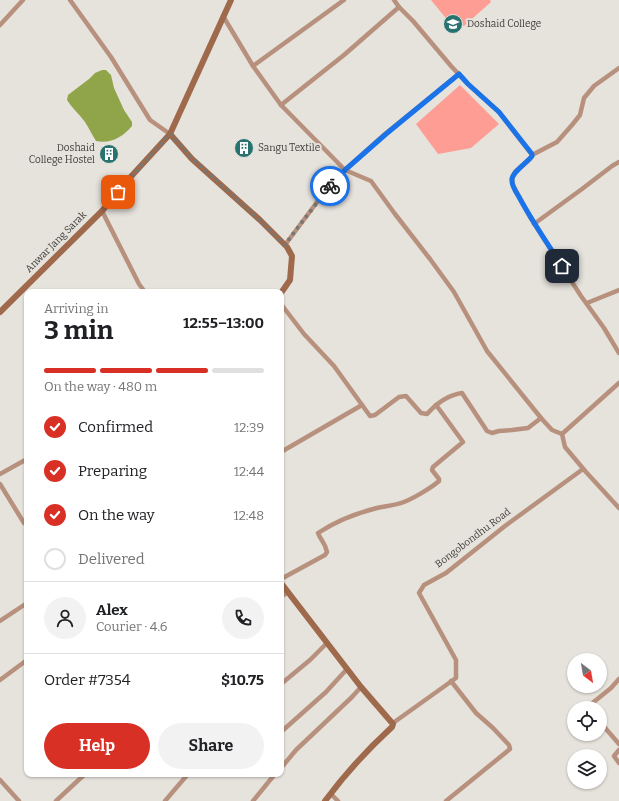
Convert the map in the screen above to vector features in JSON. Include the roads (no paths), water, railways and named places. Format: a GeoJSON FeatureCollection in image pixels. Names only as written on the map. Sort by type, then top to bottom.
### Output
{"type":"FeatureCollection","features":[{"type":"Feature","properties":{"kind":"street"},"geometry":{"type":"LineString","coordinates":[[0,25],[23,0]]}},
{"type":"Feature","properties":{"kind":"street"},"geometry":{"type":"LineString","coordinates":[[70,0],[111,57],[150,120],[170,134],[192,158],[287,246],[292,256],[290,280],[284,289]]}},
{"type":"Feature","properties":{"kind":"street","name":"Anwar Jang Sarak"},"geometry":{"type":"LineString","coordinates":[[0,312],[102,211],[126,182],[170,134],[231,0]]}},
{"type":"Feature","properties":{"kind":"street"},"geometry":{"type":"LineString","coordinates":[[253,66],[344,0]]}},
{"type":"Feature","properties":{"kind":"street"},"geometry":{"type":"LineString","coordinates":[[394,0],[413,20],[451,66],[468,84],[499,112],[532,154]]}},
{"type":"Feature","properties":{"kind":"street"},"geometry":{"type":"LineString","coordinates":[[281,105],[344,55],[399,7]]}},
{"type":"Feature","properties":{"kind":"street"},"geometry":{"type":"LineString","coordinates":[[223,16],[253,66],[281,105],[345,170],[371,181],[454,292],[486,351],[541,418],[552,430],[562,434]]}},
{"type":"Feature","properties":{"kind":"street"},"geometry":{"type":"LineString","coordinates":[[619,68],[594,86],[584,98],[580,115],[557,142],[532,154],[530,159],[515,172],[512,178],[513,185],[534,224],[619,352]]}},
{"type":"Feature","properties":{"kind":"street"},"geometry":{"type":"LineString","coordinates":[[285,245],[332,182],[386,134],[459,74]]}},
{"type":"Feature","properties":{"kind":"street"},"geometry":{"type":"LineString","coordinates":[[534,224],[619,162]]}},
{"type":"Feature","properties":{"kind":"street"},"geometry":{"type":"LineString","coordinates":[[102,211],[143,289]]}},
{"type":"Feature","properties":{"kind":"street"},"geometry":{"type":"LineString","coordinates":[[587,304],[619,290]]}},
{"type":"Feature","properties":{"kind":"street"},"geometry":{"type":"LineString","coordinates":[[284,308],[304,334],[334,366],[370,416],[375,415],[399,397],[406,396],[421,413],[426,414],[436,405],[456,394],[462,393],[487,431],[492,433],[528,428],[541,418]]}},
{"type":"Feature","properties":{"kind":"street"},"geometry":{"type":"LineString","coordinates":[[562,434],[619,383]]}},
{"type":"Feature","properties":{"kind":"street"},"geometry":{"type":"LineString","coordinates":[[284,450],[362,404]]}},
{"type":"Feature","properties":{"kind":"street"},"geometry":{"type":"LineString","coordinates":[[284,577],[327,552],[325,544],[318,533],[345,518],[406,501],[439,481],[432,470],[433,467],[463,442],[436,405]]}},
{"type":"Feature","properties":{"kind":"street"},"geometry":{"type":"LineString","coordinates":[[562,434],[565,447],[619,508]]}},
{"type":"Feature","properties":{"kind":"street"},"geometry":{"type":"LineString","coordinates":[[0,474],[24,461]]}},
{"type":"Feature","properties":{"kind":"street","name":"Bongobondhu Road"},"geometry":{"type":"LineString","coordinates":[[452,681],[456,678],[456,660],[419,593],[424,585],[446,573],[505,526],[583,469]]}},
{"type":"Feature","properties":{"kind":"street"},"geometry":{"type":"LineString","coordinates":[[0,484],[24,523]]}},
{"type":"Feature","properties":{"kind":"street"},"geometry":{"type":"LineString","coordinates":[[284,587],[361,687],[393,723]]}},
{"type":"Feature","properties":{"kind":"street"},"geometry":{"type":"LineString","coordinates":[[284,595],[288,592]]}},
{"type":"Feature","properties":{"kind":"street"},"geometry":{"type":"LineString","coordinates":[[0,621],[24,605]]}},
{"type":"Feature","properties":{"kind":"street"},"geometry":{"type":"LineString","coordinates":[[284,682],[310,660],[327,643]]}},
{"type":"Feature","properties":{"kind":"street"},"geometry":{"type":"LineString","coordinates":[[0,680],[24,662]]}},
{"type":"Feature","properties":{"kind":"street"},"geometry":{"type":"LineString","coordinates":[[284,729],[326,692],[347,669]]}},
{"type":"Feature","properties":{"kind":"street"},"geometry":{"type":"LineString","coordinates":[[595,701],[611,688],[619,679]]}},
{"type":"Feature","properties":{"kind":"street"},"geometry":{"type":"LineString","coordinates":[[326,801],[362,756],[392,726],[393,723],[452,681],[476,713],[493,728],[509,745],[510,749],[446,801]]}},
{"type":"Feature","properties":{"kind":"street"},"geometry":{"type":"LineString","coordinates":[[284,764],[296,750],[361,687]]}},
{"type":"Feature","properties":{"kind":"street"},"geometry":{"type":"LineString","coordinates":[[607,730],[619,744]]}},
{"type":"Feature","properties":{"kind":"street"},"geometry":{"type":"LineString","coordinates":[[619,750],[614,756],[619,763]]}},
{"type":"Feature","properties":{"kind":"street"},"geometry":{"type":"LineString","coordinates":[[56,801],[82,777]]}},
{"type":"Feature","properties":{"kind":"street"},"geometry":{"type":"LineString","coordinates":[[165,801],[185,777]]}},
{"type":"Feature","properties":{"kind":"street"},"geometry":{"type":"LineString","coordinates":[[253,801],[273,777]]}},
{"type":"Feature","properties":{"kind":"street"},"geometry":{"type":"LineString","coordinates":[[0,780],[19,801]]}},
{"type":"Feature","properties":{"kind":"street"},"geometry":{"type":"LineString","coordinates":[[331,794],[338,801]]}},
{"type":"Feature","properties":{"kind":"place","name":"Doshaid College"},"geometry":{"type":"Point","coordinates":[453,24]}},
{"type":"Feature","properties":{"kind":"place","name":"Sangu Textile"},"geometry":{"type":"Point","coordinates":[244,148]}},
{"type":"Feature","properties":{"kind":"place","name":"Doshaid College Hostel"},"geometry":{"type":"Point","coordinates":[109,154]}}]}
